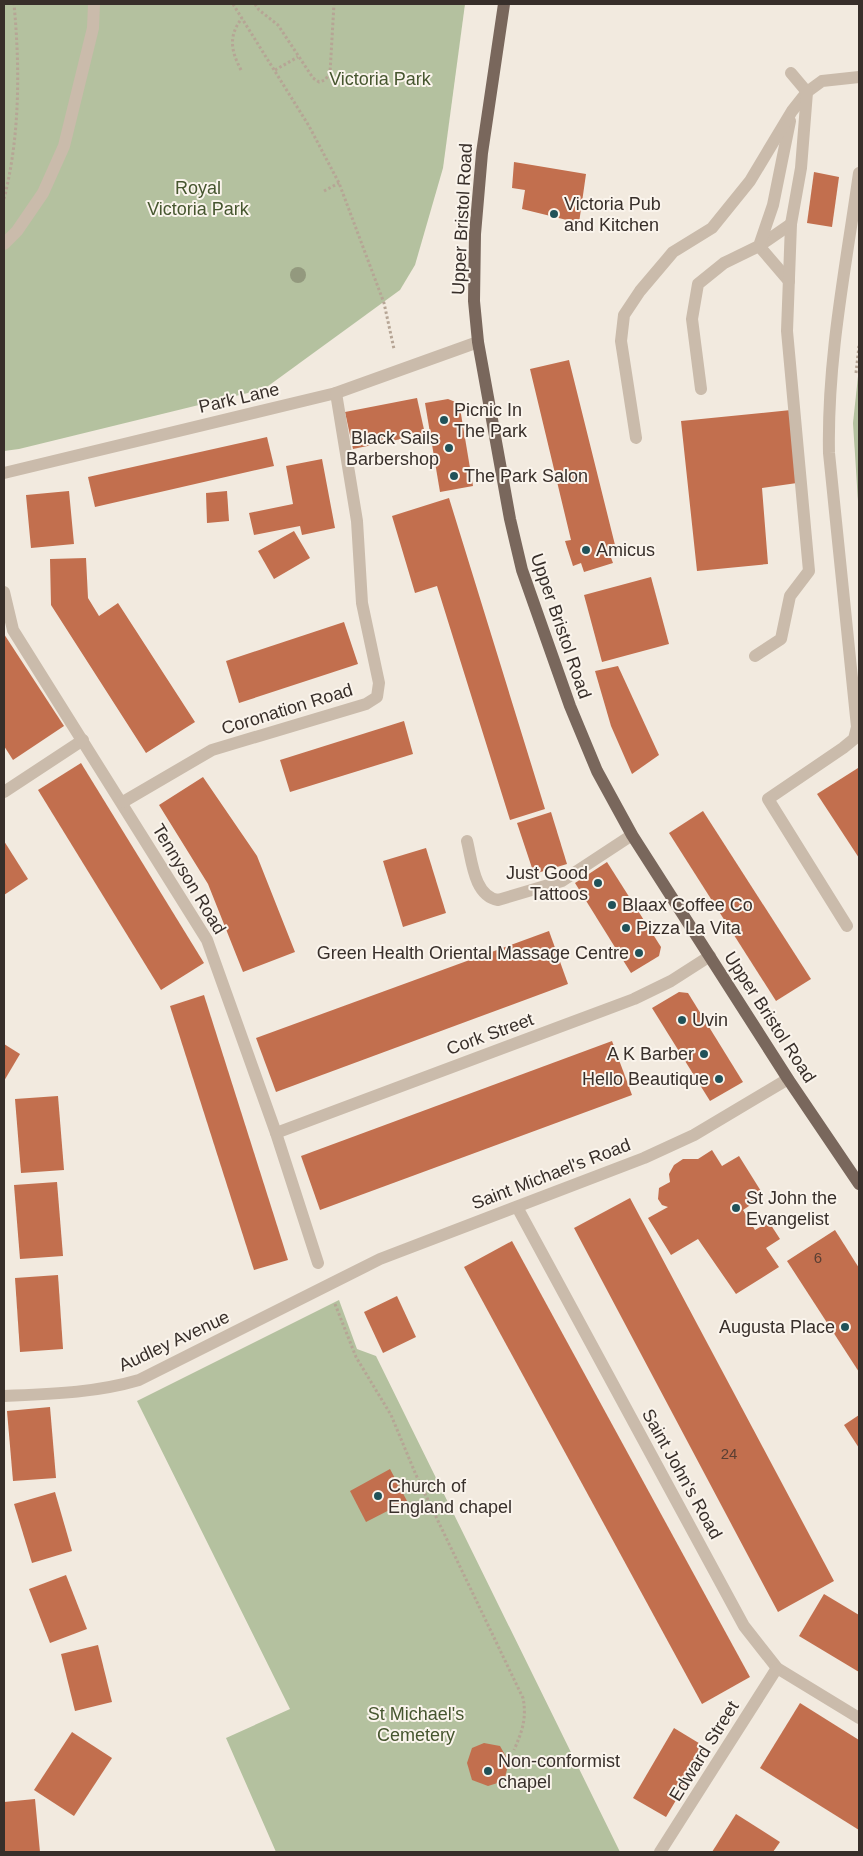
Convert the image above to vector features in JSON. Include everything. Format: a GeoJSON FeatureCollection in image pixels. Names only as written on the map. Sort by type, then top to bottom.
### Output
{"type":"FeatureCollection","features":[{"type":"Feature","properties":{"kind":"main road","name":"Upper Bristol Road"},"geometry":{"type":"LineString","coordinates":[[504,4],[482,153],[475,234],[474,301],[478,342],[510,518],[522,570],[570,706],[598,771],[632,835],[788,1080],[859,1184]]}},
{"type":"Feature","properties":{"kind":"street"},"geometry":{"type":"LineString","coordinates":[[4,244],[17,231],[43,193],[64,146],[93,28],[94,4]]}},
{"type":"Feature","properties":{"kind":"street"},"geometry":{"type":"LineString","coordinates":[[755,656],[781,639],[790,596],[809,571],[788,332],[791,224],[801,168],[808,92],[791,73]]}},
{"type":"Feature","properties":{"kind":"street"},"geometry":{"type":"LineString","coordinates":[[636,438],[621,341],[624,315],[640,291],[673,252],[712,228],[718,221],[750,181],[792,111],[808,92],[822,81],[859,77]]}},
{"type":"Feature","properties":{"kind":"street"},"geometry":{"type":"LineString","coordinates":[[759,246],[773,205],[792,111]]}},
{"type":"Feature","properties":{"kind":"street"},"geometry":{"type":"LineString","coordinates":[[847,926],[768,799],[843,748],[854,738],[857,727],[829,453],[828,415],[831,372],[859,173]]}},
{"type":"Feature","properties":{"kind":"street"},"geometry":{"type":"LineString","coordinates":[[701,388],[692,318],[698,284],[724,263],[759,246],[791,224]]}},
{"type":"Feature","properties":{"kind":"street"},"geometry":{"type":"LineString","coordinates":[[759,246],[789,281]]}},
{"type":"Feature","properties":{"kind":"street","name":"Park Lane"},"geometry":{"type":"LineString","coordinates":[[4,473],[336,393],[399,372],[478,342]]}},
{"type":"Feature","properties":{"kind":"street","name":"Coronation Road"},"geometry":{"type":"LineString","coordinates":[[123,802],[212,750],[366,704],[377,697],[379,683],[362,603],[357,521],[336,393]]}},
{"type":"Feature","properties":{"kind":"street","name":"Tennyson Road"},"geometry":{"type":"LineString","coordinates":[[4,592],[13,630],[123,802],[207,940],[276,1133],[318,1263]]}},
{"type":"Feature","properties":{"kind":"street"},"geometry":{"type":"LineString","coordinates":[[4,792],[83,740]]}},
{"type":"Feature","properties":{"kind":"street"},"geometry":{"type":"LineString","coordinates":[[467,841],[480,890],[489,899],[498,900],[562,881],[632,835]]}},
{"type":"Feature","properties":{"kind":"street","name":"Cork Street"},"geometry":{"type":"LineString","coordinates":[[276,1133],[634,999],[671,981],[710,956]]}},
{"type":"Feature","properties":{"kind":"street","name":"Saint Michael's Road"},"geometry":{"type":"LineString","coordinates":[[324,1287],[380,1259],[644,1158],[694,1135],[788,1080]]}},
{"type":"Feature","properties":{"kind":"street","name":"Saint John's Road"},"geometry":{"type":"LineString","coordinates":[[517,1207],[744,1626],[777,1668],[859,1718]]}},
{"type":"Feature","properties":{"kind":"street","name":"Audley Avenue"},"geometry":{"type":"LineString","coordinates":[[4,1396],[80,1392],[110,1388],[139,1380],[324,1287]]}},
{"type":"Feature","properties":{"kind":"street","name":"Edward Street"},"geometry":{"type":"LineString","coordinates":[[660,1852],[777,1668]]}},
{"type":"Feature","properties":{"kind":"path"},"geometry":{"type":"LineString","coordinates":[[4,199],[13,163],[18,64],[14,4]]}},
{"type":"Feature","properties":{"kind":"path"},"geometry":{"type":"LineString","coordinates":[[233,4],[318,142],[339,182],[384,303],[399,372]]}},
{"type":"Feature","properties":{"kind":"path"},"geometry":{"type":"LineString","coordinates":[[255,4],[259,10],[278,25],[313,78],[319,82],[325,80],[330,74],[334,4]]}},
{"type":"Feature","properties":{"kind":"path"},"geometry":{"type":"LineString","coordinates":[[241,70],[232,52],[231,41],[233,31],[242,18]]}},
{"type":"Feature","properties":{"kind":"path"},"geometry":{"type":"LineString","coordinates":[[275,70],[298,57]]}},
{"type":"Feature","properties":{"kind":"path"},"geometry":{"type":"LineString","coordinates":[[324,191],[339,182]]}},
{"type":"Feature","properties":{"kind":"path"},"geometry":{"type":"LineString","coordinates":[[324,1287],[356,1357],[391,1415],[416,1475],[523,1698],[526,1713],[522,1733],[514,1750]]}},
{"type":"Feature","properties":{"kind":"green space","name":"Royal Victoria Park"},"geometry":{"type":"Polygon","coordinates":[[[4,4],[465,4],[443,168],[415,265],[400,290],[264,389],[19,449],[4,451],[4,4]]]}},
{"type":"Feature","properties":{"kind":"green space"},"geometry":{"type":"Polygon","coordinates":[[[859,367],[859,517],[853,423],[859,367]]]}},
{"type":"Feature","properties":{"kind":"green space","name":"St Michael's Cemetery"},"geometry":{"type":"Polygon","coordinates":[[[339,1300],[357,1349],[376,1356],[620,1852],[276,1852],[226,1738],[290,1709],[137,1401],[339,1300]]]}},
{"type":"Feature","properties":{"kind":"building"},"geometry":{"type":"Polygon","coordinates":[[[514,162],[586,174],[579,223],[522,209],[525,190],[512,188],[514,162]]]}},
{"type":"Feature","properties":{"kind":"building"},"geometry":{"type":"Polygon","coordinates":[[[814,172],[839,177],[832,227],[807,223],[814,172]]]}},
{"type":"Feature","properties":{"kind":"building"},"geometry":{"type":"Polygon","coordinates":[[[569,360],[617,553],[610,555],[613,563],[584,572],[581,563],[573,566],[565,541],[571,540],[530,369],[569,360]]]}},
{"type":"Feature","properties":{"kind":"building"},"geometry":{"type":"Polygon","coordinates":[[[417,398],[425,434],[353,449],[345,412],[417,398]]]}},
{"type":"Feature","properties":{"kind":"building"},"geometry":{"type":"Polygon","coordinates":[[[448,399],[458,403],[460,408],[473,486],[440,492],[425,403],[448,399]]]}},
{"type":"Feature","properties":{"kind":"building"},"geometry":{"type":"Polygon","coordinates":[[[791,410],[797,483],[762,488],[768,564],[697,571],[681,421],[791,410]]]}},
{"type":"Feature","properties":{"kind":"building"},"geometry":{"type":"Polygon","coordinates":[[[267,437],[274,466],[95,507],[88,477],[267,437]]]}},
{"type":"Feature","properties":{"kind":"building"},"geometry":{"type":"Polygon","coordinates":[[[322,459],[335,528],[302,535],[300,526],[254,535],[249,513],[293,504],[286,466],[322,459]]]}},
{"type":"Feature","properties":{"kind":"building"},"geometry":{"type":"Polygon","coordinates":[[[69,491],[74,544],[31,548],[26,495],[69,491]]]}},
{"type":"Feature","properties":{"kind":"building"},"geometry":{"type":"Polygon","coordinates":[[[227,491],[229,521],[207,523],[206,493],[227,491]]]}},
{"type":"Feature","properties":{"kind":"building"},"geometry":{"type":"Polygon","coordinates":[[[449,498],[545,809],[510,820],[437,586],[415,593],[392,516],[449,498]]]}},
{"type":"Feature","properties":{"kind":"building"},"geometry":{"type":"Polygon","coordinates":[[[294,531],[310,558],[274,579],[258,551],[294,531]]]}},
{"type":"Feature","properties":{"kind":"building"},"geometry":{"type":"Polygon","coordinates":[[[86,558],[88,598],[99,616],[118,603],[195,722],[146,753],[51,605],[50,559],[86,558]]]}},
{"type":"Feature","properties":{"kind":"building"},"geometry":{"type":"Polygon","coordinates":[[[651,577],[669,644],[602,662],[584,595],[651,577]]]}},
{"type":"Feature","properties":{"kind":"building"},"geometry":{"type":"Polygon","coordinates":[[[344,622],[358,664],[239,703],[226,661],[344,622]]]}},
{"type":"Feature","properties":{"kind":"building"},"geometry":{"type":"Polygon","coordinates":[[[4,634],[64,726],[13,760],[4,746],[4,634]]]}},
{"type":"Feature","properties":{"kind":"building"},"geometry":{"type":"Polygon","coordinates":[[[618,666],[659,755],[632,774],[611,726],[595,671],[618,666]]]}},
{"type":"Feature","properties":{"kind":"building"},"geometry":{"type":"Polygon","coordinates":[[[404,721],[413,754],[290,792],[280,760],[404,721]]]}},
{"type":"Feature","properties":{"kind":"building"},"geometry":{"type":"Polygon","coordinates":[[[81,763],[204,963],[161,990],[38,790],[81,763]]]}},
{"type":"Feature","properties":{"kind":"building"},"geometry":{"type":"Polygon","coordinates":[[[859,769],[859,858],[817,794],[859,769]]]}},
{"type":"Feature","properties":{"kind":"building"},"geometry":{"type":"Polygon","coordinates":[[[203,777],[257,856],[295,952],[243,972],[208,884],[159,805],[203,777]]]}},
{"type":"Feature","properties":{"kind":"building"},"geometry":{"type":"Polygon","coordinates":[[[703,811],[811,979],[776,1001],[669,833],[703,811]]]}},
{"type":"Feature","properties":{"kind":"building"},"geometry":{"type":"Polygon","coordinates":[[[551,812],[567,864],[534,874],[517,823],[551,812]]]}},
{"type":"Feature","properties":{"kind":"building"},"geometry":{"type":"Polygon","coordinates":[[[4,841],[28,879],[4,895],[4,841]]]}},
{"type":"Feature","properties":{"kind":"building"},"geometry":{"type":"Polygon","coordinates":[[[426,848],[446,913],[403,927],[383,861],[426,848]]]}},
{"type":"Feature","properties":{"kind":"building"},"geometry":{"type":"Polygon","coordinates":[[[607,862],[661,947],[659,956],[631,973],[575,883],[607,862]]]}},
{"type":"Feature","properties":{"kind":"building"},"geometry":{"type":"Polygon","coordinates":[[[549,931],[568,984],[276,1092],[256,1038],[549,931]]]}},
{"type":"Feature","properties":{"kind":"building"},"geometry":{"type":"Polygon","coordinates":[[[679,992],[688,993],[743,1082],[710,1101],[652,1008],[679,992]]]}},
{"type":"Feature","properties":{"kind":"building"},"geometry":{"type":"Polygon","coordinates":[[[204,995],[288,1260],[254,1270],[170,1006],[204,995]]]}},
{"type":"Feature","properties":{"kind":"building"},"geometry":{"type":"Polygon","coordinates":[[[612,1041],[632,1095],[320,1210],[301,1156],[612,1041]]]}},
{"type":"Feature","properties":{"kind":"building"},"geometry":{"type":"Polygon","coordinates":[[[4,1044],[20,1054],[4,1081],[4,1044]]]}},
{"type":"Feature","properties":{"kind":"building"},"geometry":{"type":"Polygon","coordinates":[[[58,1096],[64,1170],[21,1173],[15,1099],[58,1096]]]}},
{"type":"Feature","properties":{"kind":"building"},"geometry":{"type":"Polygon","coordinates":[[[712,1150],[722,1166],[739,1156],[764,1196],[743,1210],[755,1230],[769,1222],[780,1239],[766,1248],[779,1267],[736,1294],[698,1239],[671,1255],[648,1218],[668,1207],[662,1205],[658,1199],[659,1188],[670,1182],[669,1174],[674,1165],[683,1159],[698,1159],[712,1150]]]}},
{"type":"Feature","properties":{"kind":"building"},"geometry":{"type":"Polygon","coordinates":[[[57,1182],[63,1256],[20,1259],[14,1185],[57,1182]]]}},
{"type":"Feature","properties":{"kind":"building"},"geometry":{"type":"Polygon","coordinates":[[[630,1198],[834,1581],[778,1612],[574,1228],[630,1198]]]}},
{"type":"Feature","properties":{"kind":"building","name":"Augusta Place"},"geometry":{"type":"Polygon","coordinates":[[[835,1230],[859,1268],[859,1372],[787,1261],[835,1230]]]}},
{"type":"Feature","properties":{"kind":"building"},"geometry":{"type":"Polygon","coordinates":[[[512,1241],[750,1677],[702,1704],[464,1267],[512,1241]]]}},
{"type":"Feature","properties":{"kind":"building"},"geometry":{"type":"Polygon","coordinates":[[[58,1275],[63,1349],[20,1352],[15,1278],[58,1275]]]}},
{"type":"Feature","properties":{"kind":"building"},"geometry":{"type":"Polygon","coordinates":[[[397,1296],[416,1337],[383,1353],[364,1312],[397,1296]]]}},
{"type":"Feature","properties":{"kind":"building"},"geometry":{"type":"Polygon","coordinates":[[[50,1407],[56,1478],[13,1481],[7,1411],[50,1407]]]}},
{"type":"Feature","properties":{"kind":"building"},"geometry":{"type":"Polygon","coordinates":[[[859,1415],[859,1448],[844,1425],[859,1415]]]}},
{"type":"Feature","properties":{"kind":"building","name":"Church of England chapel"},"geometry":{"type":"Polygon","coordinates":[[[390,1469],[407,1501],[366,1522],[350,1491],[390,1469]]]}},
{"type":"Feature","properties":{"kind":"building"},"geometry":{"type":"Polygon","coordinates":[[[55,1492],[72,1551],[32,1563],[14,1504],[55,1492]]]}},
{"type":"Feature","properties":{"kind":"building"},"geometry":{"type":"Polygon","coordinates":[[[66,1575],[87,1629],[50,1643],[29,1589],[66,1575]]]}},
{"type":"Feature","properties":{"kind":"building"},"geometry":{"type":"Polygon","coordinates":[[[824,1594],[859,1615],[859,1672],[799,1636],[824,1594]]]}},
{"type":"Feature","properties":{"kind":"building"},"geometry":{"type":"Polygon","coordinates":[[[98,1645],[112,1702],[75,1711],[61,1654],[98,1645]]]}},
{"type":"Feature","properties":{"kind":"building"},"geometry":{"type":"Polygon","coordinates":[[[800,1703],[859,1740],[859,1830],[760,1768],[800,1703]]]}},
{"type":"Feature","properties":{"kind":"building"},"geometry":{"type":"Polygon","coordinates":[[[674,1728],[707,1748],[666,1817],[633,1798],[674,1728]]]}},
{"type":"Feature","properties":{"kind":"building"},"geometry":{"type":"Polygon","coordinates":[[[72,1732],[112,1758],[74,1816],[34,1790],[72,1732]]]}},
{"type":"Feature","properties":{"kind":"building","name":"Non-conformist chapel"},"geometry":{"type":"Polygon","coordinates":[[[484,1743],[500,1746],[509,1762],[504,1781],[488,1786],[472,1780],[467,1763],[472,1748],[484,1743]]]}},
{"type":"Feature","properties":{"kind":"building"},"geometry":{"type":"Polygon","coordinates":[[[35,1799],[40,1852],[4,1852],[4,1802],[35,1799]]]}},
{"type":"Feature","properties":{"kind":"building"},"geometry":{"type":"Polygon","coordinates":[[[736,1814],[780,1842],[773,1852],[712,1852],[736,1814]]]}},
{"type":"Feature","properties":{"kind":"place","name":"Victoria Pub and Kitchen"},"geometry":{"type":"Point","coordinates":[554,214]}},
{"type":"Feature","properties":{"kind":"place","name":"Picnic In The Park"},"geometry":{"type":"Point","coordinates":[444,420]}},
{"type":"Feature","properties":{"kind":"place","name":"Black Sails Barbershop"},"geometry":{"type":"Point","coordinates":[449,448]}},
{"type":"Feature","properties":{"kind":"place","name":"The Park Salon"},"geometry":{"type":"Point","coordinates":[454,476]}},
{"type":"Feature","properties":{"kind":"place","name":"Amicus"},"geometry":{"type":"Point","coordinates":[586,550]}},
{"type":"Feature","properties":{"kind":"place","name":"Just Good Tattoos"},"geometry":{"type":"Point","coordinates":[598,883]}},
{"type":"Feature","properties":{"kind":"place","name":"Blaax Coffee Co"},"geometry":{"type":"Point","coordinates":[612,905]}},
{"type":"Feature","properties":{"kind":"place","name":"Pizza La Vita"},"geometry":{"type":"Point","coordinates":[626,928]}},
{"type":"Feature","properties":{"kind":"place","name":"Green Health Oriental Massage Centre"},"geometry":{"type":"Point","coordinates":[639,953]}},
{"type":"Feature","properties":{"kind":"place","name":"Uvin"},"geometry":{"type":"Point","coordinates":[682,1020]}},
{"type":"Feature","properties":{"kind":"place","name":"A K Barber"},"geometry":{"type":"Point","coordinates":[704,1054]}},
{"type":"Feature","properties":{"kind":"place","name":"Hello Beautique"},"geometry":{"type":"Point","coordinates":[719,1079]}},
{"type":"Feature","properties":{"kind":"place","name":"St John the Evangelist"},"geometry":{"type":"Point","coordinates":[736,1208]}},
{"type":"Feature","properties":{"kind":"place","name":"Augusta Place"},"geometry":{"type":"Point","coordinates":[845,1327]}},
{"type":"Feature","properties":{"kind":"place","name":"Church of England chapel"},"geometry":{"type":"Point","coordinates":[378,1496]}},
{"type":"Feature","properties":{"kind":"place","name":"Non-conformist chapel"},"geometry":{"type":"Point","coordinates":[488,1771]}},
{"type":"Feature","properties":{"kind":"park label","name":"Victoria Park"},"geometry":{"type":"Point","coordinates":[380,79]}}]}
